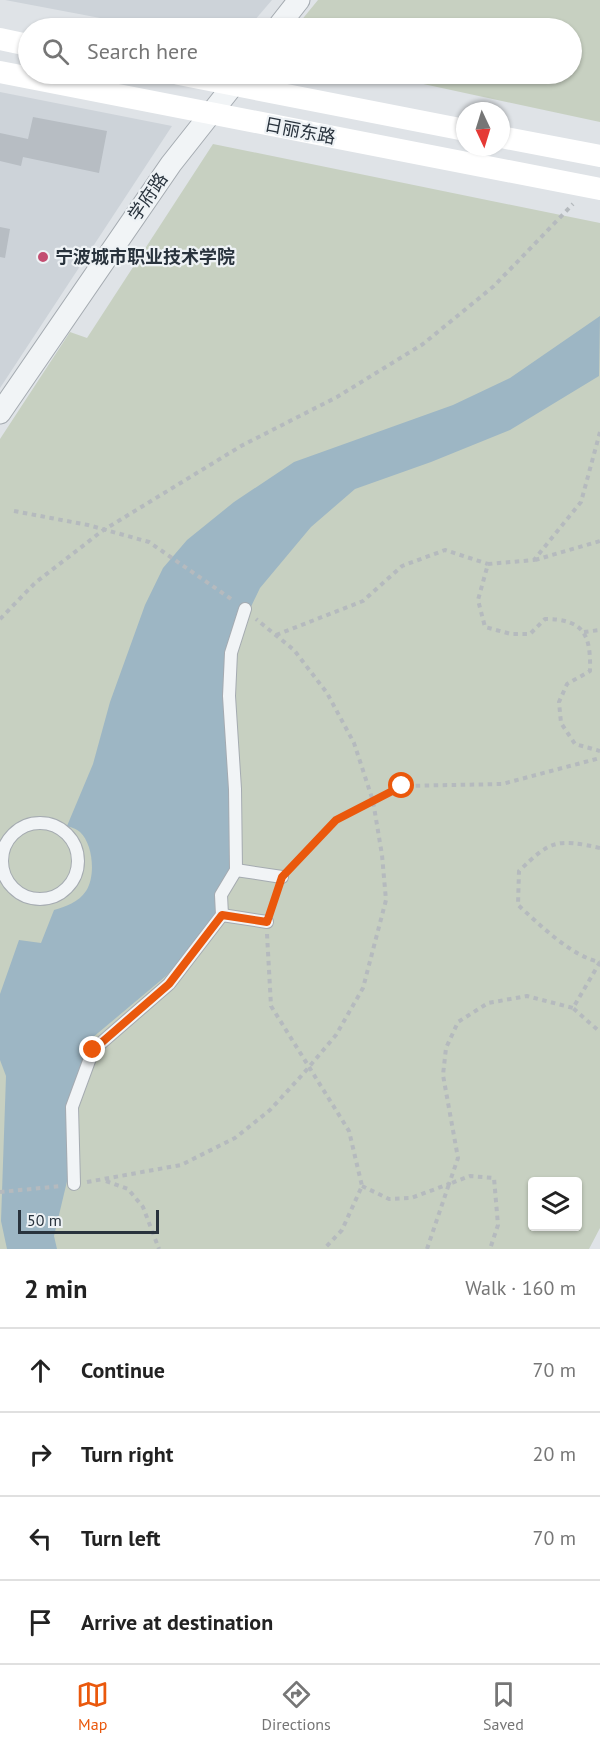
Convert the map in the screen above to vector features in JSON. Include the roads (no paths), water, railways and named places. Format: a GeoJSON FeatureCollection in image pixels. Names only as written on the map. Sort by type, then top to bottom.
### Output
{"type":"FeatureCollection","features":[{"type":"Feature","properties":{"kind":"main road"},"geometry":{"type":"LineString","coordinates":[[0,39],[18,43]]}},
{"type":"Feature","properties":{"kind":"main road","name":"日丽东路"},"geometry":{"type":"LineString","coordinates":[[0,72],[18,76]]}},
{"type":"Feature","properties":{"kind":"main road","name":"日丽东路"},"geometry":{"type":"LineString","coordinates":[[60,84],[591,188]]}},
{"type":"Feature","properties":{"kind":"main road","name":"日丽东路"},"geometry":{"type":"LineString","coordinates":[[260,84],[456,128]]}},
{"type":"Feature","properties":{"kind":"main road"},"geometry":{"type":"LineString","coordinates":[[510,139],[600,156]]}},
{"type":"Feature","properties":{"kind":"street"},"geometry":{"type":"LineString","coordinates":[[285,18],[299,0]]}},
{"type":"Feature","properties":{"kind":"street","name":"学府路"},"geometry":{"type":"LineString","coordinates":[[0,413],[171,164],[234,84]]}},
{"type":"Feature","properties":{"kind":"street"},"geometry":{"type":"LineString","coordinates":[[71,1185],[72,1107],[93,1050],[169,984],[222,915],[220,895],[236,870],[235,789],[229,696],[231,653],[241,606]]}},
{"type":"Feature","properties":{"kind":"street"},"geometry":{"type":"LineString","coordinates":[[49,824],[70,837],[79,859],[78,871],[72,883],[63,892],[51,898],[38,900],[20,893],[6,879],[1,853],[7,842],[25,826],[49,824]]}},
{"type":"Feature","properties":{"kind":"street"},"geometry":{"type":"LineString","coordinates":[[236,870],[282,877]]}},
{"type":"Feature","properties":{"kind":"street"},"geometry":{"type":"LineString","coordinates":[[222,915],[267,922]]}},
{"type":"Feature","properties":{"kind":"water"},"geometry":{"type":"Polygon","coordinates":[[[600,316],[599,376],[510,430],[431,462],[355,489],[311,527],[260,588],[237,636],[230,671],[237,842],[209,933],[166,976],[92,1038],[84,1074],[72,1107],[73,1156],[54,1236],[57,1249],[7,1249],[1,1221],[6,1076],[0,1060],[0,994],[19,940],[41,943],[54,910],[76,901],[89,885],[92,860],[88,844],[80,832],[67,826],[93,764],[110,702],[145,605],[163,568],[187,540],[234,502],[294,462],[453,405],[510,378],[600,316]]]}},
{"type":"Feature","properties":{"kind":"place","name":"宁波城市职业技术学院"},"geometry":{"type":"Point","coordinates":[43,257]}}]}
